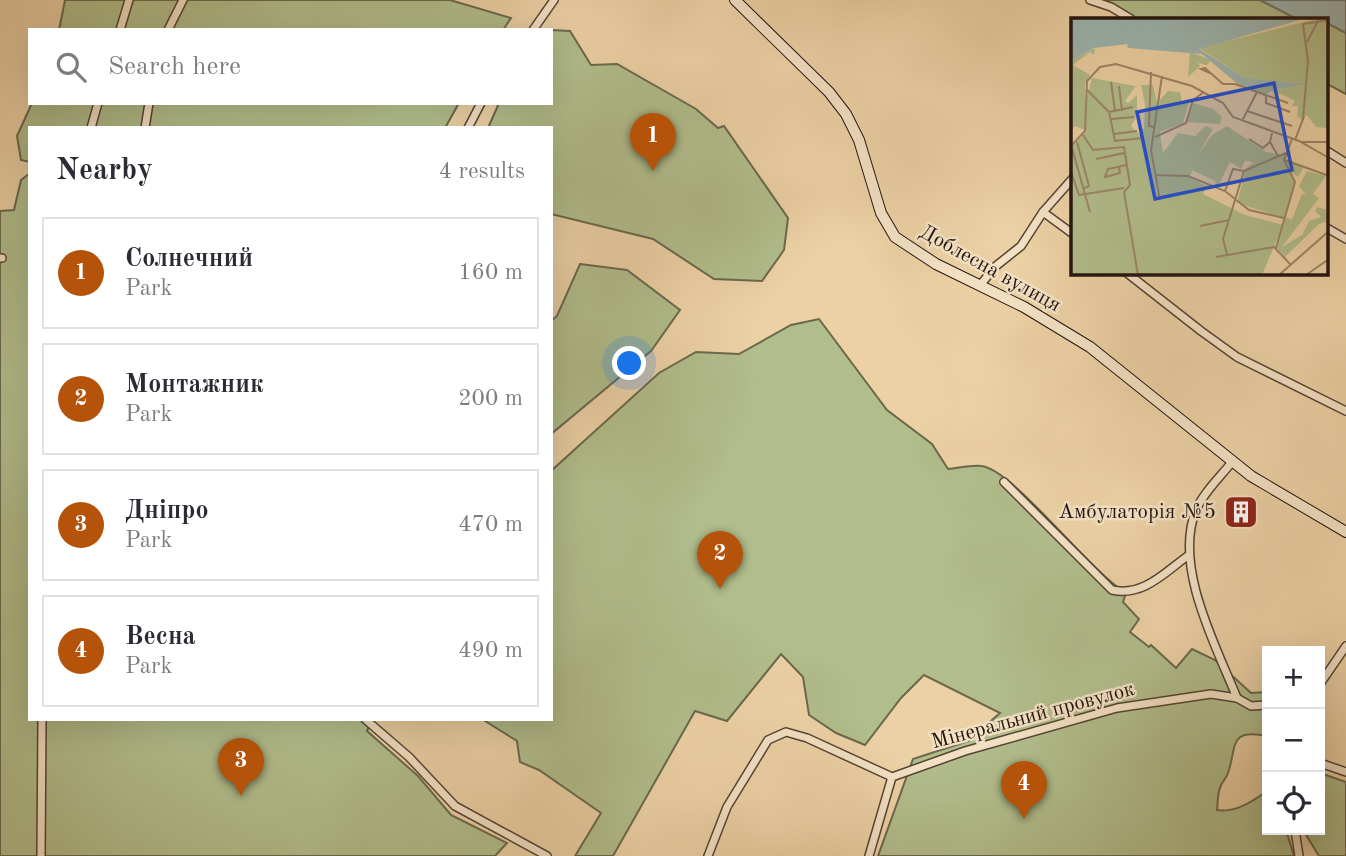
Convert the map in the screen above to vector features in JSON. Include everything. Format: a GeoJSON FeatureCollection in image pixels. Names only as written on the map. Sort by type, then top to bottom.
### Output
{"type":"FeatureCollection","features":[{"type":"Feature","properties":{"kind":"street"},"geometry":{"type":"LineString","coordinates":[[121,28],[130,0]]}},
{"type":"Feature","properties":{"kind":"street"},"geometry":{"type":"LineString","coordinates":[[170,28],[183,0]]}},
{"type":"Feature","properties":{"kind":"street"},"geometry":{"type":"LineString","coordinates":[[534,28],[554,0]]}},
{"type":"Feature","properties":{"kind":"street","name":"Доблесна вулиця"},"geometry":{"type":"LineString","coordinates":[[735,0],[829,92],[846,114],[859,140],[881,214],[895,237],[936,264],[981,284],[1090,347],[1232,462],[1281,495],[1346,532]]}},
{"type":"Feature","properties":{"kind":"street"},"geometry":{"type":"LineString","coordinates":[[1090,0],[1111,7],[1129,18]]}},
{"type":"Feature","properties":{"kind":"street"},"geometry":{"type":"LineString","coordinates":[[92,126],[98,105]]}},
{"type":"Feature","properties":{"kind":"street"},"geometry":{"type":"LineString","coordinates":[[145,126],[149,105]]}},
{"type":"Feature","properties":{"kind":"street"},"geometry":{"type":"LineString","coordinates":[[469,126],[480,105]]}},
{"type":"Feature","properties":{"kind":"street"},"geometry":{"type":"LineString","coordinates":[[1328,152],[1346,163]]}},
{"type":"Feature","properties":{"kind":"street"},"geometry":{"type":"LineString","coordinates":[[981,284],[996,266],[1021,246],[1043,212],[1071,180]]}},
{"type":"Feature","properties":{"kind":"street"},"geometry":{"type":"LineString","coordinates":[[1043,212],[1071,233]]}},
{"type":"Feature","properties":{"kind":"street"},"geometry":{"type":"LineString","coordinates":[[1328,229],[1346,239]]}},
{"type":"Feature","properties":{"kind":"street"},"geometry":{"type":"LineString","coordinates":[[1130,275],[1230,352],[1346,411]]}},
{"type":"Feature","properties":{"kind":"street"},"geometry":{"type":"LineString","coordinates":[[1232,462],[1196,509],[1189,555],[1199,604],[1237,698]]}},
{"type":"Feature","properties":{"kind":"street"},"geometry":{"type":"LineString","coordinates":[[1003,482],[1112,590],[1132,590],[1152,583],[1189,555]]}},
{"type":"Feature","properties":{"kind":"street"},"geometry":{"type":"LineString","coordinates":[[1325,677],[1346,646]]}},
{"type":"Feature","properties":{"kind":"street","name":"Мінеральний провулок"},"geometry":{"type":"LineString","coordinates":[[891,777],[965,751],[1117,708],[1212,695],[1237,698],[1251,706],[1262,705]]}},
{"type":"Feature","properties":{"kind":"street"},"geometry":{"type":"LineString","coordinates":[[41,856],[42,721]]}},
{"type":"Feature","properties":{"kind":"street"},"geometry":{"type":"LineString","coordinates":[[367,721],[410,757],[455,806],[547,856]]}},
{"type":"Feature","properties":{"kind":"street"},"geometry":{"type":"LineString","coordinates":[[708,856],[727,807],[768,740],[786,732],[807,738],[891,777],[869,856]]}},
{"type":"Feature","properties":{"kind":"street"},"geometry":{"type":"LineString","coordinates":[[1325,764],[1346,772]]}},
{"type":"Feature","properties":{"kind":"street"},"geometry":{"type":"LineString","coordinates":[[1296,835],[1299,856]]}},
{"type":"Feature","properties":{"kind":"green space"},"geometry":{"type":"Polygon","coordinates":[[[65,0],[450,0],[511,18],[504,28],[59,28],[65,0]]]}},
{"type":"Feature","properties":{"kind":"green space"},"geometry":{"type":"Polygon","coordinates":[[[1102,0],[1260,0],[1295,18],[1134,18],[1102,0]]]}},
{"type":"Feature","properties":{"kind":"green space"},"geometry":{"type":"Polygon","coordinates":[[[1328,24],[1346,33],[1346,94],[1328,85],[1328,24]]]}},
{"type":"Feature","properties":{"kind":"green space"},"geometry":{"type":"Polygon","coordinates":[[[553,30],[570,31],[591,65],[617,64],[696,109],[718,128],[724,126],[788,218],[784,250],[762,281],[714,279],[653,239],[553,214],[553,126],[489,126],[498,105],[553,105],[553,30]]]}},
{"type":"Feature","properties":{"kind":"green space"},"geometry":{"type":"Polygon","coordinates":[[[31,105],[458,105],[446,126],[28,126],[28,162],[21,160],[17,136],[31,105]]]}},
{"type":"Feature","properties":{"kind":"green space"},"geometry":{"type":"Polygon","coordinates":[[[28,175],[28,721],[371,721],[367,731],[418,776],[451,815],[507,843],[495,856],[0,856],[0,211],[14,210],[21,180],[28,175]]]}},
{"type":"Feature","properties":{"kind":"green space"},"geometry":{"type":"Polygon","coordinates":[[[580,264],[627,270],[680,310],[651,351],[553,432],[553,319],[557,316],[580,264]]]}},
{"type":"Feature","properties":{"kind":"green space"},"geometry":{"type":"Polygon","coordinates":[[[819,319],[887,410],[932,444],[948,469],[981,466],[995,471],[1031,501],[1092,564],[1126,593],[1123,602],[1139,619],[1130,632],[1149,647],[1151,645],[1176,668],[1192,649],[1215,660],[1251,693],[1262,692],[1262,735],[1246,735],[1236,742],[1228,773],[1219,791],[1217,810],[1237,808],[1262,794],[1262,835],[1288,835],[1294,856],[878,856],[913,759],[968,741],[1000,713],[924,675],[901,698],[865,745],[836,733],[809,715],[803,677],[781,654],[727,721],[695,711],[613,856],[575,856],[601,813],[539,770],[520,762],[517,741],[485,721],[553,721],[553,469],[659,373],[696,352],[739,354],[791,325],[819,319]]]}},
{"type":"Feature","properties":{"kind":"green space"},"geometry":{"type":"Polygon","coordinates":[[[1325,775],[1346,782],[1346,856],[1319,856],[1306,835],[1325,835],[1325,775]]]}},
{"type":"Feature","properties":{"kind":"water"},"geometry":{"type":"Polygon","coordinates":[[[1260,0],[1346,0],[1346,33],[1328,24],[1328,18],[1295,18],[1260,0]]]}},
{"type":"Feature","properties":{"kind":"place","name":"Солнечний"},"geometry":{"type":"Point","coordinates":[653,171]}},
{"type":"Feature","properties":{"kind":"place","name":"Амбулаторія №5"},"geometry":{"type":"Point","coordinates":[1241,512]}},
{"type":"Feature","properties":{"kind":"place","name":"Монтажник"},"geometry":{"type":"Point","coordinates":[720,589]}},
{"type":"Feature","properties":{"kind":"place","name":"Дніпро"},"geometry":{"type":"Point","coordinates":[241,796]}},
{"type":"Feature","properties":{"kind":"place","name":"Весна"},"geometry":{"type":"Point","coordinates":[1024,819]}}]}
